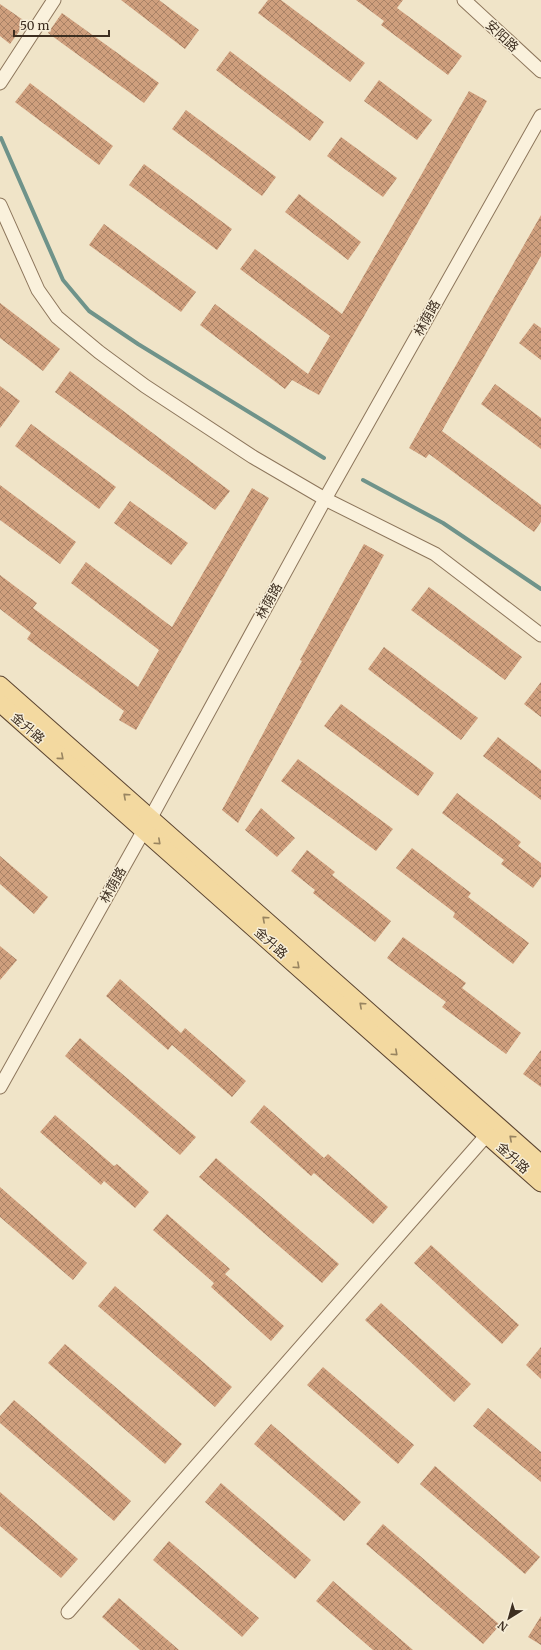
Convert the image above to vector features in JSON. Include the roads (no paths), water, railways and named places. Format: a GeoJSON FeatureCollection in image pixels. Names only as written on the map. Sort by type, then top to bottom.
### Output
{"type":"FeatureCollection","features":[{"type":"Feature","properties":{"kind":"main road","name":"金升路"},"geometry":{"type":"LineString","coordinates":[[0,684],[147,824],[492,1130],[541,1183]]}},
{"type":"Feature","properties":{"kind":"main road","name":"金升路"},"geometry":{"type":"LineString","coordinates":[[0,703],[147,824]]}},
{"type":"Feature","properties":{"kind":"main road","name":"金升路"},"geometry":{"type":"LineString","coordinates":[[492,1130],[541,1164]]}},
{"type":"Feature","properties":{"kind":"street"},"geometry":{"type":"LineString","coordinates":[[0,83],[54,0]]}},
{"type":"Feature","properties":{"kind":"street","name":"安阳路"},"geometry":{"type":"LineString","coordinates":[[464,0],[541,71]]}},
{"type":"Feature","properties":{"kind":"street","name":"林荫路"},"geometry":{"type":"LineString","coordinates":[[0,1087],[147,824],[325,499],[541,116]]}},
{"type":"Feature","properties":{"kind":"street"},"geometry":{"type":"LineString","coordinates":[[0,205],[38,290],[58,317],[99,352],[145,386],[253,456],[325,499],[435,554],[541,635]]}},
{"type":"Feature","properties":{"kind":"street"},"geometry":{"type":"LineString","coordinates":[[68,1612],[492,1130]]}},
{"type":"Feature","properties":{"kind":"waterway"},"geometry":{"type":"LineString","coordinates":[[1,138],[63,280],[89,311],[138,344],[324,458]]}},
{"type":"Feature","properties":{"kind":"waterway"},"geometry":{"type":"LineString","coordinates":[[363,480],[443,523],[541,589]]}}]}
